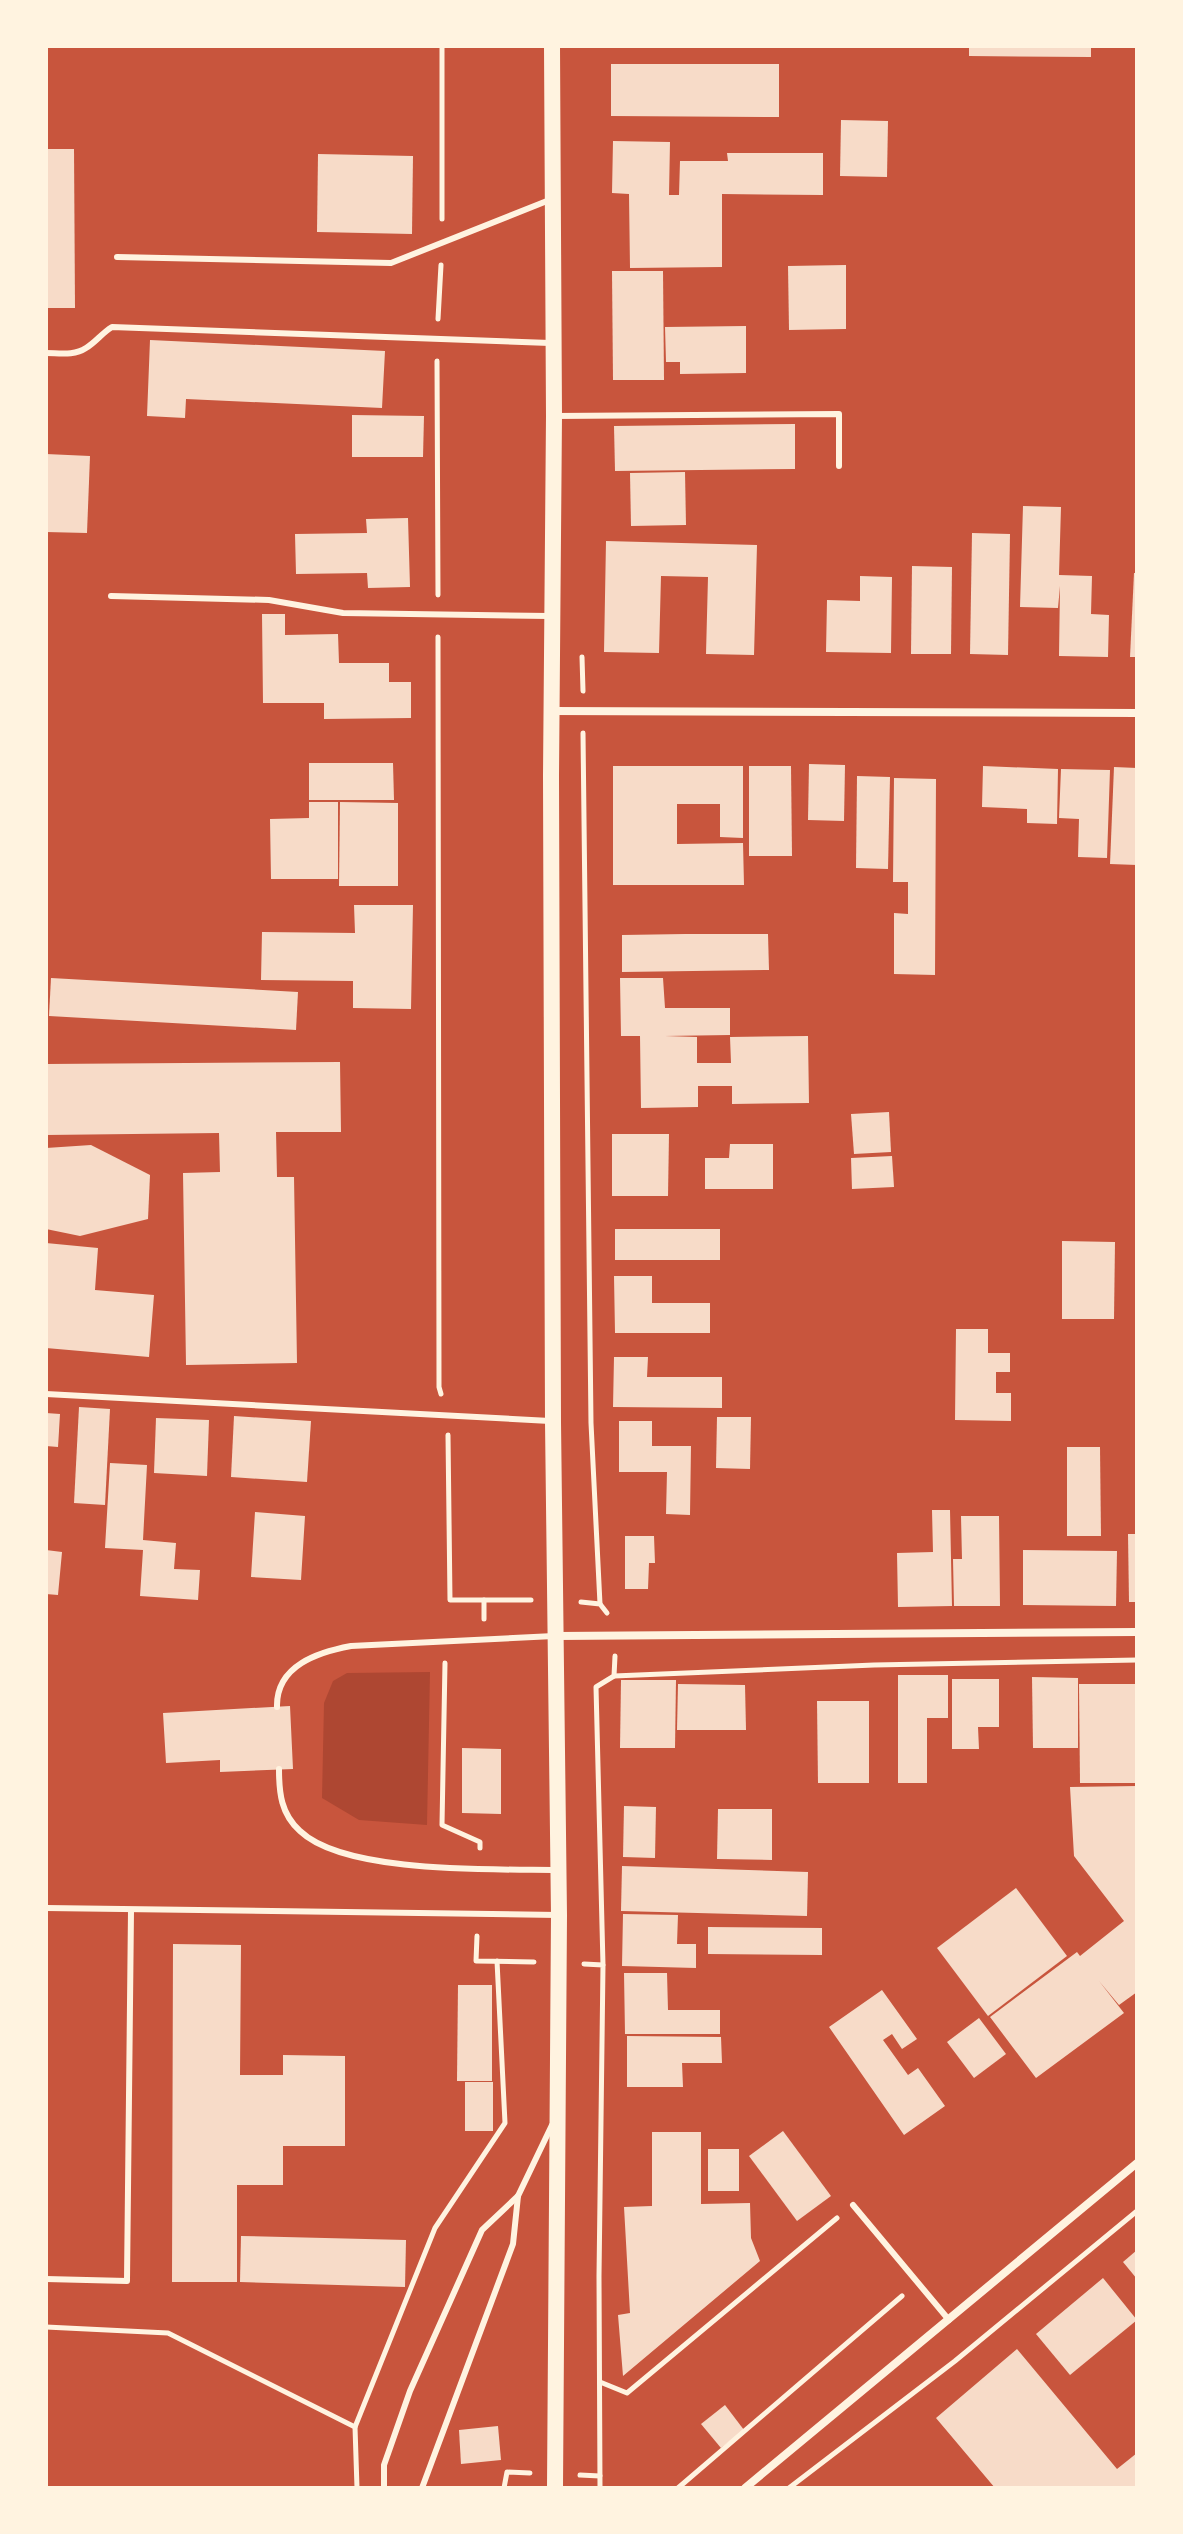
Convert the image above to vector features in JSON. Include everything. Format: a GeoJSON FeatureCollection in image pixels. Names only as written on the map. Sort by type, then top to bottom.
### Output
{"type":"FeatureCollection","features":[{"type":"Feature","properties":{"kind":"main road"},"geometry":{"type":"LineString","coordinates":[[552,46],[553,1422],[559,1915],[555,2488]]}},
{"type":"Feature","properties":{"kind":"street"},"geometry":{"type":"LineString","coordinates":[[552,711],[1137,713]]}},
{"type":"Feature","properties":{"kind":"street"},"geometry":{"type":"LineString","coordinates":[[557,1636],[1137,1632]]}},
{"type":"Feature","properties":{"kind":"street"},"geometry":{"type":"LineString","coordinates":[[745,2488],[1137,2163]]}},
{"type":"Feature","properties":{"kind":"lane"},"geometry":{"type":"LineString","coordinates":[[117,257],[391,263],[552,199]]}},
{"type":"Feature","properties":{"kind":"lane"},"geometry":{"type":"LineString","coordinates":[[46,353],[76,353],[112,327],[554,343]]}},
{"type":"Feature","properties":{"kind":"lane"},"geometry":{"type":"LineString","coordinates":[[554,416],[839,414],[839,466]]}},
{"type":"Feature","properties":{"kind":"lane"},"geometry":{"type":"LineString","coordinates":[[111,596],[269,600],[343,613],[553,616]]}},
{"type":"Feature","properties":{"kind":"lane"},"geometry":{"type":"LineString","coordinates":[[46,1394],[553,1422]]}},
{"type":"Feature","properties":{"kind":"lane"},"geometry":{"type":"LineString","coordinates":[[277,1707],[285,1678],[300,1662],[323,1651],[366,1645],[557,1636]]}},
{"type":"Feature","properties":{"kind":"lane"},"geometry":{"type":"LineString","coordinates":[[279,1769],[280,1796],[287,1815],[300,1832],[327,1848],[364,1860],[558,1870]]}},
{"type":"Feature","properties":{"kind":"lane"},"geometry":{"type":"LineString","coordinates":[[46,1908],[559,1915]]}},
{"type":"Feature","properties":{"kind":"lane"},"geometry":{"type":"LineString","coordinates":[[46,2279],[127,2281],[131,1911]]}},
{"type":"Feature","properties":{"kind":"lane"},"geometry":{"type":"LineString","coordinates":[[422,2488],[513,2244],[518,2196],[559,2111]]}},
{"type":"Feature","properties":{"kind":"lane"},"geometry":{"type":"LineString","coordinates":[[384,2488],[384,2465],[410,2391],[482,2230],[518,2196]]}},
{"type":"Feature","properties":{"kind":"lane"},"geometry":{"type":"LineString","coordinates":[[853,2205],[949,2320]]}},
{"type":"Feature","properties":{"kind":"path"},"geometry":{"type":"LineString","coordinates":[[442,46],[442,243],[437,339],[439,1387],[448,1416],[450,1600],[484,1600]]}},
{"type":"Feature","properties":{"kind":"path"},"geometry":{"type":"LineString","coordinates":[[582,649],[591,1423],[600,1604]]}},
{"type":"Feature","properties":{"kind":"path"},"geometry":{"type":"LineString","coordinates":[[614,1676],[874,1665],[1137,1660]]}},
{"type":"Feature","properties":{"kind":"path"},"geometry":{"type":"LineString","coordinates":[[357,2488],[355,2427],[435,2228],[505,2123],[497,1961]]}},
{"type":"Feature","properties":{"kind":"path"},"geometry":{"type":"LineString","coordinates":[[600,2382],[627,2393],[853,2205]]}},
{"type":"Feature","properties":{"kind":"path"},"geometry":{"type":"LineString","coordinates":[[789,2488],[955,2361],[1137,2211]]}},
{"type":"Feature","properties":{"kind":"path"},"geometry":{"type":"LineString","coordinates":[[678,2488],[918,2283]]}},
{"type":"Feature","properties":{"kind":"path"},"geometry":{"type":"LineString","coordinates":[[46,2327],[168,2333],[355,2427]]}},
{"type":"Feature","properties":{"kind":"shaded area"},"geometry":{"type":"Polygon","coordinates":[[[430,1672],[427,1825],[359,1820],[322,1798],[324,1703],[333,1681],[347,1673],[430,1672]]]}},
{"type":"Feature","properties":{"kind":"building"},"geometry":{"type":"Polygon","coordinates":[[[969,46],[1091,46],[1091,57],[969,56],[969,46]]]}},
{"type":"Feature","properties":{"kind":"building"},"geometry":{"type":"Polygon","coordinates":[[[611,64],[779,64],[779,117],[611,116],[611,64]]]}},
{"type":"Feature","properties":{"kind":"building"},"geometry":{"type":"Polygon","coordinates":[[[841,120],[888,121],[887,177],[840,176],[841,120]]]}},
{"type":"Feature","properties":{"kind":"building"},"geometry":{"type":"Polygon","coordinates":[[[613,141],[670,142],[669,195],[679,195],[680,161],[728,161],[727,153],[823,153],[823,195],[722,194],[722,267],[630,268],[629,194],[612,193],[613,141]]]}},
{"type":"Feature","properties":{"kind":"building"},"geometry":{"type":"Polygon","coordinates":[[[46,149],[74,149],[75,308],[46,308],[46,149]]]}},
{"type":"Feature","properties":{"kind":"building"},"geometry":{"type":"Polygon","coordinates":[[[318,154],[413,156],[412,234],[317,232],[318,154]]]}},
{"type":"Feature","properties":{"kind":"building"},"geometry":{"type":"Polygon","coordinates":[[[846,265],[846,329],[789,330],[788,266],[846,265]]]}},
{"type":"Feature","properties":{"kind":"building"},"geometry":{"type":"Polygon","coordinates":[[[612,271],[663,271],[664,380],[613,380],[612,271]]]}},
{"type":"Feature","properties":{"kind":"building"},"geometry":{"type":"Polygon","coordinates":[[[746,326],[746,373],[680,374],[680,362],[666,362],[665,327],[746,326]]]}},
{"type":"Feature","properties":{"kind":"building"},"geometry":{"type":"Polygon","coordinates":[[[150,340],[385,351],[382,408],[186,399],[185,418],[147,416],[150,340]]]}},
{"type":"Feature","properties":{"kind":"building"},"geometry":{"type":"Polygon","coordinates":[[[352,415],[424,416],[423,457],[352,457],[352,415]]]}},
{"type":"Feature","properties":{"kind":"building"},"geometry":{"type":"Polygon","coordinates":[[[795,424],[795,469],[615,471],[614,426],[795,424]]]}},
{"type":"Feature","properties":{"kind":"building"},"geometry":{"type":"Polygon","coordinates":[[[46,454],[90,456],[87,533],[46,532],[46,454]]]}},
{"type":"Feature","properties":{"kind":"building"},"geometry":{"type":"Polygon","coordinates":[[[685,472],[686,525],[631,526],[630,473],[685,472]]]}},
{"type":"Feature","properties":{"kind":"building"},"geometry":{"type":"Polygon","coordinates":[[[1023,506],[1061,507],[1059,575],[1092,576],[1091,614],[1109,615],[1108,657],[1059,656],[1060,586],[1058,608],[1020,607],[1023,506]]]}},
{"type":"Feature","properties":{"kind":"building"},"geometry":{"type":"Polygon","coordinates":[[[408,518],[410,587],[368,588],[367,573],[296,574],[295,534],[367,533],[366,519],[408,518]]]}},
{"type":"Feature","properties":{"kind":"building"},"geometry":{"type":"Polygon","coordinates":[[[972,533],[1010,534],[1008,655],[970,654],[972,533]]]}},
{"type":"Feature","properties":{"kind":"building"},"geometry":{"type":"Polygon","coordinates":[[[606,541],[757,545],[754,655],[706,654],[708,577],[661,576],[659,653],[604,652],[606,541]]]}},
{"type":"Feature","properties":{"kind":"building"},"geometry":{"type":"Polygon","coordinates":[[[912,566],[952,567],[951,654],[911,654],[912,566]]]}},
{"type":"Feature","properties":{"kind":"building"},"geometry":{"type":"Polygon","coordinates":[[[1134,573],[1137,573],[1137,657],[1130,657],[1134,573]]]}},
{"type":"Feature","properties":{"kind":"building"},"geometry":{"type":"Polygon","coordinates":[[[860,576],[892,577],[891,653],[826,652],[827,600],[860,601],[860,576]]]}},
{"type":"Feature","properties":{"kind":"building"},"geometry":{"type":"Polygon","coordinates":[[[262,614],[285,614],[285,635],[338,634],[339,663],[389,663],[389,682],[411,682],[411,718],[324,719],[324,703],[263,703],[262,614]]]}},
{"type":"Feature","properties":{"kind":"building"},"geometry":{"type":"Polygon","coordinates":[[[309,763],[393,763],[394,800],[309,800],[309,763]]]}},
{"type":"Feature","properties":{"kind":"building"},"geometry":{"type":"Polygon","coordinates":[[[809,764],[845,765],[844,821],[808,820],[809,764]]]}},
{"type":"Feature","properties":{"kind":"building"},"geometry":{"type":"Polygon","coordinates":[[[613,766],[743,766],[743,838],[720,837],[720,804],[677,804],[677,844],[743,843],[744,885],[613,885],[613,766]]]}},
{"type":"Feature","properties":{"kind":"building"},"geometry":{"type":"Polygon","coordinates":[[[749,766],[791,766],[792,856],[749,856],[749,766]]]}},
{"type":"Feature","properties":{"kind":"building"},"geometry":{"type":"Polygon","coordinates":[[[983,766],[1058,769],[1057,824],[1027,823],[1027,809],[982,807],[983,766]]]}},
{"type":"Feature","properties":{"kind":"building"},"geometry":{"type":"Polygon","coordinates":[[[1114,767],[1137,768],[1137,865],[1110,864],[1114,767]]]}},
{"type":"Feature","properties":{"kind":"building"},"geometry":{"type":"Polygon","coordinates":[[[1061,769],[1110,770],[1107,858],[1078,857],[1079,819],[1059,818],[1061,769]]]}},
{"type":"Feature","properties":{"kind":"building"},"geometry":{"type":"Polygon","coordinates":[[[857,776],[890,777],[888,869],[856,868],[857,776]]]}},
{"type":"Feature","properties":{"kind":"building"},"geometry":{"type":"Polygon","coordinates":[[[894,778],[936,779],[935,975],[894,974],[894,913],[908,914],[908,882],[893,882],[894,778]]]}},
{"type":"Feature","properties":{"kind":"building"},"geometry":{"type":"Polygon","coordinates":[[[309,802],[338,802],[338,879],[271,879],[270,819],[309,818],[309,802]]]}},
{"type":"Feature","properties":{"kind":"building"},"geometry":{"type":"Polygon","coordinates":[[[340,802],[398,803],[398,886],[339,886],[340,802]]]}},
{"type":"Feature","properties":{"kind":"building"},"geometry":{"type":"Polygon","coordinates":[[[354,905],[413,905],[411,1009],[353,1008],[353,981],[261,980],[262,932],[355,933],[354,905]]]}},
{"type":"Feature","properties":{"kind":"building"},"geometry":{"type":"Polygon","coordinates":[[[768,934],[769,970],[622,972],[622,935],[768,934]]]}},
{"type":"Feature","properties":{"kind":"building"},"geometry":{"type":"Polygon","coordinates":[[[51,978],[298,992],[296,1030],[49,1016],[51,978]]]}},
{"type":"Feature","properties":{"kind":"building"},"geometry":{"type":"Polygon","coordinates":[[[620,978],[663,978],[665,1008],[730,1008],[730,1035],[665,1036],[697,1037],[697,1063],[731,1063],[730,1037],[808,1036],[809,1103],[732,1104],[732,1086],[698,1086],[698,1107],[641,1108],[640,1036],[621,1036],[620,978]]]}},
{"type":"Feature","properties":{"kind":"building"},"geometry":{"type":"Polygon","coordinates":[[[340,1062],[341,1132],[276,1132],[277,1177],[294,1177],[297,1363],[186,1365],[183,1173],[220,1172],[219,1133],[46,1135],[46,1064],[340,1062]]]}},
{"type":"Feature","properties":{"kind":"building"},"geometry":{"type":"Polygon","coordinates":[[[889,1112],[891,1152],[854,1154],[851,1114],[889,1112]]]}},
{"type":"Feature","properties":{"kind":"building"},"geometry":{"type":"Polygon","coordinates":[[[612,1134],[669,1134],[668,1196],[612,1196],[612,1134]]]}},
{"type":"Feature","properties":{"kind":"building"},"geometry":{"type":"Polygon","coordinates":[[[730,1144],[773,1144],[773,1189],[705,1189],[705,1158],[729,1158],[730,1144]]]}},
{"type":"Feature","properties":{"kind":"building"},"geometry":{"type":"Polygon","coordinates":[[[91,1145],[150,1175],[148,1219],[80,1236],[46,1229],[46,1148],[91,1145]]]}},
{"type":"Feature","properties":{"kind":"building"},"geometry":{"type":"Polygon","coordinates":[[[892,1156],[894,1187],[852,1189],[851,1158],[892,1156]]]}},
{"type":"Feature","properties":{"kind":"building"},"geometry":{"type":"Polygon","coordinates":[[[615,1229],[720,1229],[720,1260],[615,1260],[615,1229]]]}},
{"type":"Feature","properties":{"kind":"building"},"geometry":{"type":"Polygon","coordinates":[[[1062,1241],[1115,1242],[1114,1319],[1062,1319],[1062,1241]]]}},
{"type":"Feature","properties":{"kind":"building"},"geometry":{"type":"Polygon","coordinates":[[[46,1243],[98,1248],[95,1290],[154,1295],[149,1357],[46,1348],[46,1243]]]}},
{"type":"Feature","properties":{"kind":"building"},"geometry":{"type":"Polygon","coordinates":[[[614,1276],[652,1276],[652,1303],[710,1303],[710,1333],[615,1333],[614,1276]]]}},
{"type":"Feature","properties":{"kind":"building"},"geometry":{"type":"Polygon","coordinates":[[[956,1329],[988,1329],[988,1353],[1010,1353],[1010,1372],[996,1372],[996,1393],[1011,1393],[1011,1421],[955,1420],[956,1329]]]}},
{"type":"Feature","properties":{"kind":"building"},"geometry":{"type":"Polygon","coordinates":[[[614,1357],[648,1357],[647,1377],[722,1377],[722,1408],[613,1407],[614,1357]]]}},
{"type":"Feature","properties":{"kind":"building"},"geometry":{"type":"Polygon","coordinates":[[[79,1407],[110,1409],[105,1505],[74,1503],[79,1407]]]}},
{"type":"Feature","properties":{"kind":"building"},"geometry":{"type":"Polygon","coordinates":[[[46,1413],[60,1414],[58,1447],[46,1446],[46,1413]]]}},
{"type":"Feature","properties":{"kind":"building"},"geometry":{"type":"Polygon","coordinates":[[[234,1416],[311,1421],[307,1482],[231,1477],[234,1416]]]}},
{"type":"Feature","properties":{"kind":"building"},"geometry":{"type":"Polygon","coordinates":[[[717,1417],[751,1417],[750,1469],[716,1468],[717,1417]]]}},
{"type":"Feature","properties":{"kind":"building"},"geometry":{"type":"Polygon","coordinates":[[[156,1418],[209,1420],[207,1476],[154,1473],[156,1418]]]}},
{"type":"Feature","properties":{"kind":"building"},"geometry":{"type":"Polygon","coordinates":[[[619,1421],[652,1421],[652,1446],[691,1446],[690,1515],[666,1514],[667,1472],[619,1472],[619,1421]]]}},
{"type":"Feature","properties":{"kind":"building"},"geometry":{"type":"Polygon","coordinates":[[[1067,1447],[1100,1447],[1101,1536],[1067,1536],[1067,1447]]]}},
{"type":"Feature","properties":{"kind":"building"},"geometry":{"type":"Polygon","coordinates":[[[110,1463],[147,1465],[143,1540],[176,1543],[174,1569],[200,1570],[198,1600],[140,1596],[143,1550],[105,1548],[110,1463]]]}},
{"type":"Feature","properties":{"kind":"building"},"geometry":{"type":"Polygon","coordinates":[[[932,1510],[950,1510],[952,1606],[898,1607],[897,1553],[933,1552],[932,1510]]]}},
{"type":"Feature","properties":{"kind":"building"},"geometry":{"type":"Polygon","coordinates":[[[255,1512],[305,1516],[301,1580],[251,1577],[255,1512]]]}},
{"type":"Feature","properties":{"kind":"building"},"geometry":{"type":"Polygon","coordinates":[[[961,1516],[999,1516],[1000,1606],[954,1606],[953,1559],[962,1559],[961,1516]]]}},
{"type":"Feature","properties":{"kind":"building"},"geometry":{"type":"Polygon","coordinates":[[[1128,1534],[1137,1534],[1137,1602],[1129,1602],[1128,1534]]]}},
{"type":"Feature","properties":{"kind":"building"},"geometry":{"type":"Polygon","coordinates":[[[625,1536],[654,1536],[655,1563],[649,1563],[648,1589],[625,1589],[625,1536]]]}},
{"type":"Feature","properties":{"kind":"building"},"geometry":{"type":"Polygon","coordinates":[[[46,1550],[62,1552],[58,1595],[46,1594],[46,1550]]]}},
{"type":"Feature","properties":{"kind":"building"},"geometry":{"type":"Polygon","coordinates":[[[1023,1550],[1117,1551],[1116,1606],[1023,1605],[1023,1550]]]}},
{"type":"Feature","properties":{"kind":"building"},"geometry":{"type":"Polygon","coordinates":[[[898,1675],[948,1675],[948,1718],[927,1718],[927,1783],[898,1783],[898,1675]]]}},
{"type":"Feature","properties":{"kind":"building"},"geometry":{"type":"Polygon","coordinates":[[[1032,1677],[1078,1678],[1078,1748],[1033,1748],[1032,1677]]]}},
{"type":"Feature","properties":{"kind":"building"},"geometry":{"type":"Polygon","coordinates":[[[952,1679],[999,1679],[999,1727],[978,1727],[979,1749],[952,1749],[952,1679]]]}},
{"type":"Feature","properties":{"kind":"building"},"geometry":{"type":"Polygon","coordinates":[[[621,1680],[676,1680],[675,1748],[620,1748],[621,1680]]]}},
{"type":"Feature","properties":{"kind":"building"},"geometry":{"type":"Polygon","coordinates":[[[678,1684],[745,1685],[746,1730],[677,1730],[678,1684]]]}},
{"type":"Feature","properties":{"kind":"building"},"geometry":{"type":"Polygon","coordinates":[[[1079,1684],[1136,1684],[1136,1783],[1080,1783],[1079,1684]]]}},
{"type":"Feature","properties":{"kind":"building"},"geometry":{"type":"Polygon","coordinates":[[[817,1701],[869,1701],[869,1783],[818,1783],[817,1701]]]}},
{"type":"Feature","properties":{"kind":"building"},"geometry":{"type":"Polygon","coordinates":[[[290,1706],[293,1769],[220,1772],[220,1760],[166,1763],[163,1713],[290,1706]]]}},
{"type":"Feature","properties":{"kind":"building"},"geometry":{"type":"Polygon","coordinates":[[[462,1748],[501,1749],[501,1814],[462,1813],[462,1748]]]}},
{"type":"Feature","properties":{"kind":"building"},"geometry":{"type":"Polygon","coordinates":[[[1137,1786],[1137,1992],[1119,2005],[1099,1981],[1124,2013],[1036,2078],[990,2017],[1077,1952],[1080,1956],[1124,1921],[1074,1856],[1070,1787],[1137,1786]]]}},
{"type":"Feature","properties":{"kind":"building"},"geometry":{"type":"Polygon","coordinates":[[[624,1806],[656,1807],[655,1858],[623,1857],[624,1806]]]}},
{"type":"Feature","properties":{"kind":"building"},"geometry":{"type":"Polygon","coordinates":[[[718,1809],[772,1809],[772,1860],[717,1859],[718,1809]]]}},
{"type":"Feature","properties":{"kind":"building"},"geometry":{"type":"Polygon","coordinates":[[[622,1866],[808,1872],[807,1916],[621,1911],[622,1866]]]}},
{"type":"Feature","properties":{"kind":"building"},"geometry":{"type":"Polygon","coordinates":[[[1016,1888],[1067,1956],[988,2016],[937,1948],[1016,1888]]]}},
{"type":"Feature","properties":{"kind":"building"},"geometry":{"type":"Polygon","coordinates":[[[623,1914],[678,1915],[677,1944],[696,1944],[696,1968],[622,1966],[623,1914]]]}},
{"type":"Feature","properties":{"kind":"building"},"geometry":{"type":"Polygon","coordinates":[[[708,1927],[822,1928],[822,1955],[708,1954],[708,1927]]]}},
{"type":"Feature","properties":{"kind":"building"},"geometry":{"type":"Polygon","coordinates":[[[173,1944],[241,1945],[240,2075],[283,2075],[283,2055],[345,2056],[345,2146],[283,2146],[283,2185],[237,2185],[237,2282],[172,2282],[173,1944]]]}},
{"type":"Feature","properties":{"kind":"building"},"geometry":{"type":"Polygon","coordinates":[[[624,1973],[667,1973],[668,2010],[720,2010],[720,2034],[625,2034],[624,1973]]]}},
{"type":"Feature","properties":{"kind":"building"},"geometry":{"type":"Polygon","coordinates":[[[458,1985],[492,1985],[492,2081],[457,2081],[458,1985]]]}},
{"type":"Feature","properties":{"kind":"building"},"geometry":{"type":"Polygon","coordinates":[[[882,1990],[917,2039],[902,2049],[892,2034],[883,2040],[908,2075],[918,2068],[945,2106],[904,2135],[829,2027],[882,1990]]]}},
{"type":"Feature","properties":{"kind":"building"},"geometry":{"type":"Polygon","coordinates":[[[979,2018],[1006,2054],[974,2078],[947,2042],[979,2018]]]}},
{"type":"Feature","properties":{"kind":"building"},"geometry":{"type":"Polygon","coordinates":[[[627,2036],[721,2037],[722,2063],[682,2063],[683,2087],[627,2087],[627,2036]]]}},
{"type":"Feature","properties":{"kind":"building"},"geometry":{"type":"Polygon","coordinates":[[[465,2082],[493,2082],[493,2131],[465,2131],[465,2082]]]}},
{"type":"Feature","properties":{"kind":"building"},"geometry":{"type":"Polygon","coordinates":[[[783,2131],[831,2196],[797,2221],[749,2156],[783,2131]]]}},
{"type":"Feature","properties":{"kind":"building"},"geometry":{"type":"Polygon","coordinates":[[[652,2132],[701,2132],[701,2204],[750,2203],[751,2238],[760,2261],[623,2376],[618,2315],[630,2313],[624,2207],[652,2206],[652,2132]]]}},
{"type":"Feature","properties":{"kind":"building"},"geometry":{"type":"Polygon","coordinates":[[[708,2149],[739,2149],[739,2191],[708,2191],[708,2149]]]}},
{"type":"Feature","properties":{"kind":"building"},"geometry":{"type":"Polygon","coordinates":[[[241,2236],[406,2240],[405,2287],[240,2282],[241,2236]]]}},
{"type":"Feature","properties":{"kind":"building"},"geometry":{"type":"Polygon","coordinates":[[[1137,2250],[1137,2279],[1123,2262],[1137,2250]]]}},
{"type":"Feature","properties":{"kind":"building"},"geometry":{"type":"Polygon","coordinates":[[[1103,2278],[1137,2320],[1070,2375],[1036,2334],[1103,2278]]]}},
{"type":"Feature","properties":{"kind":"building"},"geometry":{"type":"Polygon","coordinates":[[[1017,2349],[1117,2469],[1137,2453],[1137,2488],[995,2488],[936,2418],[1017,2349]]]}},
{"type":"Feature","properties":{"kind":"building"},"geometry":{"type":"Polygon","coordinates":[[[725,2405],[744,2430],[721,2448],[701,2424],[725,2405]]]}},
{"type":"Feature","properties":{"kind":"building"},"geometry":{"type":"Polygon","coordinates":[[[498,2426],[501,2460],[461,2464],[459,2430],[498,2426]]]}}]}
